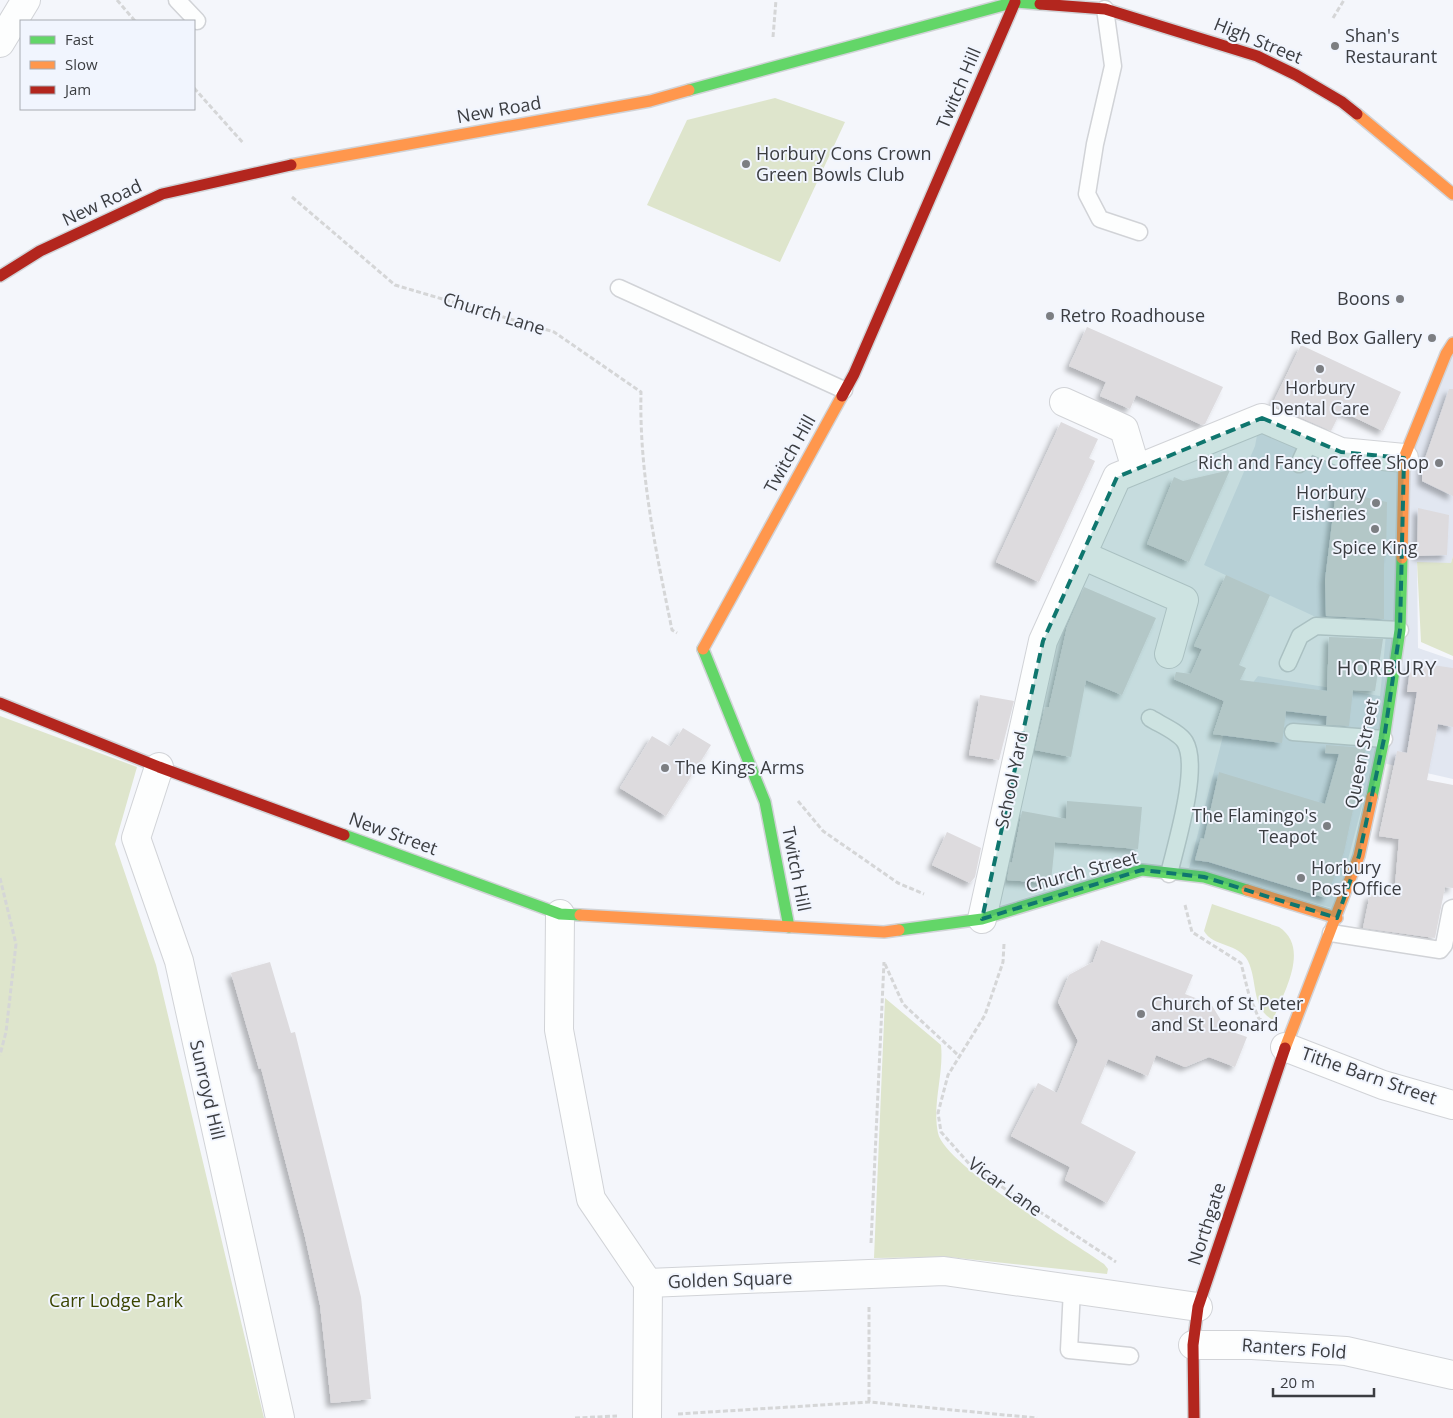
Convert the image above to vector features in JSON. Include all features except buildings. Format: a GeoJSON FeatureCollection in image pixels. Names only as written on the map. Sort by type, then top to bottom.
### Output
{"type":"FeatureCollection","features":[{"type":"Feature","properties":{"kind":"street"},"geometry":{"type":"LineString","coordinates":[[0,43],[26,0]]}},
{"type":"Feature","properties":{"kind":"street","name":"High Street"},"geometry":{"type":"LineString","coordinates":[[1013,1],[1105,9],[1177,29],[1257,56],[1296,75],[1342,102],[1453,194]]}},
{"type":"Feature","properties":{"kind":"street","name":"New Road"},"geometry":{"type":"LineString","coordinates":[[0,276],[40,251],[162,194],[326,157],[650,101],[1013,1]]}},
{"type":"Feature","properties":{"kind":"street","name":"Twitch Hill"},"geometry":{"type":"LineString","coordinates":[[789,927],[765,802],[702,650],[854,374],[1013,1]]}},
{"type":"Feature","properties":{"kind":"street","name":"Queen Street"},"geometry":{"type":"LineString","coordinates":[[1288,1040],[1334,925],[1359,856],[1384,738],[1400,630],[1404,458],[1446,354],[1453,343]]}},
{"type":"Feature","properties":{"kind":"street"},"geometry":{"type":"LineString","coordinates":[[1064,402],[1124,429],[1136,469]]}},
{"type":"Feature","properties":{"kind":"street","name":"School Yard"},"geometry":{"type":"LineString","coordinates":[[995,915],[1043,641],[1117,477],[1262,418],[1305,452],[1341,452],[1404,458]]}},
{"type":"Feature","properties":{"kind":"street"},"geometry":{"type":"LineString","coordinates":[[1082,555],[1184,600],[1170,654]]}},
{"type":"Feature","properties":{"kind":"street","name":"New Street"},"geometry":{"type":"LineString","coordinates":[[0,703],[159,767],[560,914],[789,927]]}},
{"type":"Feature","properties":{"kind":"street","name":"Sunroyd Hill"},"geometry":{"type":"LineString","coordinates":[[159,767],[136,838],[178,961],[280,1418]]}},
{"type":"Feature","properties":{"kind":"street","name":"Church Street"},"geometry":{"type":"LineString","coordinates":[[789,927],[884,932],[995,915],[1142,870],[1204,877],[1334,925]]}},
{"type":"Feature","properties":{"kind":"street","name":"Golden Square"},"geometry":{"type":"LineString","coordinates":[[560,914],[559,1030],[591,1199],[648,1283],[870,1276],[944,1271],[1198,1307]]}},
{"type":"Feature","properties":{"kind":"street","name":"Tithe Barn Street"},"geometry":{"type":"LineString","coordinates":[[1288,1040],[1383,1085],[1453,1105]]}},
{"type":"Feature","properties":{"kind":"street","name":"Northgate"},"geometry":{"type":"LineString","coordinates":[[1194,1418],[1193,1345],[1198,1307],[1288,1040]]}},
{"type":"Feature","properties":{"kind":"street"},"geometry":{"type":"LineString","coordinates":[[647,1417],[648,1283]]}},
{"type":"Feature","properties":{"kind":"street","name":"Ranters Fold"},"geometry":{"type":"LineString","coordinates":[[1193,1345],[1252,1345],[1346,1351],[1453,1375]]}},
{"type":"Feature","properties":{"kind":"lane"},"geometry":{"type":"LineString","coordinates":[[177,0],[197,20]]}},
{"type":"Feature","properties":{"kind":"lane"},"geometry":{"type":"LineString","coordinates":[[1105,9],[1113,66],[1095,144],[1087,194],[1100,219],[1139,232]]}},
{"type":"Feature","properties":{"kind":"lane"},"geometry":{"type":"LineString","coordinates":[[619,288],[844,390]]}},
{"type":"Feature","properties":{"kind":"lane"},"geometry":{"type":"LineString","coordinates":[[1288,663],[1300,636],[1316,626],[1400,630]]}},
{"type":"Feature","properties":{"kind":"lane"},"geometry":{"type":"LineString","coordinates":[[1150,718],[1184,740],[1190,756],[1190,776],[1169,874]]}},
{"type":"Feature","properties":{"kind":"lane"},"geometry":{"type":"LineString","coordinates":[[1293,732],[1384,738]]}},
{"type":"Feature","properties":{"kind":"lane"},"geometry":{"type":"LineString","coordinates":[[1334,925],[1440,950],[1444,945],[1451,909],[1453,908]]}},
{"type":"Feature","properties":{"kind":"lane"},"geometry":{"type":"LineString","coordinates":[[1072,1289],[1069,1350],[1130,1356]]}},
{"type":"Feature","properties":{"kind":"path"},"geometry":{"type":"LineString","coordinates":[[117,0],[134,20]]}},
{"type":"Feature","properties":{"kind":"path"},"geometry":{"type":"LineString","coordinates":[[1333,18],[1344,0]]}},
{"type":"Feature","properties":{"kind":"path","name":"Church Lane"},"geometry":{"type":"LineString","coordinates":[[195,89],[290,196],[395,285],[554,332],[641,392],[640,433],[651,530],[672,630],[702,650]]}},
{"type":"Feature","properties":{"kind":"path"},"geometry":{"type":"LineString","coordinates":[[793,796],[823,831],[898,883],[932,898]]}},
{"type":"Feature","properties":{"kind":"path"},"geometry":{"type":"LineString","coordinates":[[1169,874],[1188,911],[1192,932],[1241,963],[1248,994],[1259,1019],[1288,1040]]}},
{"type":"Feature","properties":{"kind":"path"},"geometry":{"type":"LineString","coordinates":[[0,878],[16,944],[6,1032],[0,1055]]}},
{"type":"Feature","properties":{"kind":"path","name":"Vicar Lane"},"geometry":{"type":"LineString","coordinates":[[995,915],[1003,962],[985,1015],[958,1055],[948,1075],[938,1114],[941,1132],[972,1167],[1121,1266],[1122,1296]]}},
{"type":"Feature","properties":{"kind":"path"},"geometry":{"type":"LineString","coordinates":[[868,1402],[870,1276],[884,961],[903,1004],[958,1055]]}},
{"type":"Feature","properties":{"kind":"path"},"geometry":{"type":"LineString","coordinates":[[575,1418],[647,1417],[868,1402],[1037,1418]]}},
{"type":"Feature","properties":{"kind":"highlighted area"},"geometry":{"type":"Polygon","coordinates":[[[1262,418],[1341,452],[1404,458],[1400,630],[1384,739],[1359,856],[1337,918],[1204,877],[1142,870],[982,919],[1043,641],[1117,477],[1262,418]]]}},
{"type":"Feature","properties":{"kind":"shaded area"},"geometry":{"type":"Polygon","coordinates":[[[1453,345],[1453,556],[1451,563],[1417,563],[1418,648],[1453,660],[1453,779],[1374,761],[1335,909],[1189,868],[1229,713],[1258,676],[1380,696],[1387,624],[1320,619],[1204,565],[1255,446],[1258,430],[1397,465],[1453,345]]]}},
{"type":"Feature","properties":{"kind":"green space","name":"Horbury Cons Crown Green Bowls Club"},"geometry":{"type":"Polygon","coordinates":[[[775,98],[845,122],[780,262],[647,205],[687,120],[775,98]]]}},
{"type":"Feature","properties":{"kind":"green space"},"geometry":{"type":"Polygon","coordinates":[[[1453,556],[1453,656],[1421,642],[1417,562],[1451,563],[1453,556]]]}},
{"type":"Feature","properties":{"kind":"green space","name":"Carr Lodge Park"},"geometry":{"type":"Polygon","coordinates":[[[0,716],[137,767],[115,844],[156,965],[264,1418],[0,1418],[0,716]]]}},
{"type":"Feature","properties":{"kind":"green space"},"geometry":{"type":"Polygon","coordinates":[[[1212,904],[1279,927],[1288,936],[1293,947],[1292,971],[1273,1020],[1261,1009],[1251,969],[1244,955],[1213,940],[1204,931],[1212,904]]]}},
{"type":"Feature","properties":{"kind":"green space"},"geometry":{"type":"Polygon","coordinates":[[[885,998],[941,1045],[941,1067],[936,1111],[938,1133],[946,1147],[962,1163],[1012,1202],[1104,1264],[1108,1269],[1107,1274],[949,1257],[874,1258],[885,998]]]}},
{"type":"Feature","properties":{"kind":"traffic: fast"},"geometry":{"type":"LineString","coordinates":[[689,90],[1015,2],[1040,4]]}},
{"type":"Feature","properties":{"kind":"traffic: fast"},"geometry":{"type":"LineString","coordinates":[[1372,797],[1384,739],[1400,630],[1402,558]]}},
{"type":"Feature","properties":{"kind":"traffic: fast"},"geometry":{"type":"LineString","coordinates":[[703,649],[765,802],[789,927]]}},
{"type":"Feature","properties":{"kind":"traffic: fast"},"geometry":{"type":"LineString","coordinates":[[344,835],[560,914],[580,915]]}},
{"type":"Feature","properties":{"kind":"traffic: fast"},"geometry":{"type":"LineString","coordinates":[[899,930],[982,919],[1142,870],[1204,877],[1247,890]]}},
{"type":"Feature","properties":{"kind":"traffic: slow"},"geometry":{"type":"LineString","coordinates":[[291,165],[650,101],[689,90]]}},
{"type":"Feature","properties":{"kind":"traffic: slow"},"geometry":{"type":"LineString","coordinates":[[1357,114],[1453,194]]}},
{"type":"Feature","properties":{"kind":"traffic: slow"},"geometry":{"type":"LineString","coordinates":[[1402,558],[1404,458],[1446,354],[1453,343]]}},
{"type":"Feature","properties":{"kind":"traffic: slow"},"geometry":{"type":"LineString","coordinates":[[703,649],[842,396]]}},
{"type":"Feature","properties":{"kind":"traffic: slow"},"geometry":{"type":"LineString","coordinates":[[1285,1048],[1359,856],[1372,797]]}},
{"type":"Feature","properties":{"kind":"traffic: slow"},"geometry":{"type":"LineString","coordinates":[[1247,890],[1337,918]]}},
{"type":"Feature","properties":{"kind":"traffic: slow"},"geometry":{"type":"LineString","coordinates":[[580,915],[884,932],[899,930]]}},
{"type":"Feature","properties":{"kind":"traffic: jam"},"geometry":{"type":"LineString","coordinates":[[842,396],[854,374],[1015,2]]}},
{"type":"Feature","properties":{"kind":"traffic: jam"},"geometry":{"type":"LineString","coordinates":[[1040,4],[1105,9],[1257,56],[1296,75],[1342,102],[1357,114]]}},
{"type":"Feature","properties":{"kind":"traffic: jam"},"geometry":{"type":"LineString","coordinates":[[0,276],[40,251],[162,194],[291,165]]}},
{"type":"Feature","properties":{"kind":"traffic: jam"},"geometry":{"type":"LineString","coordinates":[[0,703],[159,767],[344,835]]}},
{"type":"Feature","properties":{"kind":"traffic: jam"},"geometry":{"type":"LineString","coordinates":[[1194,1418],[1193,1345],[1198,1307],[1285,1048]]}},
{"type":"Feature","properties":{"kind":"place","name":"Shan's Restaurant"},"geometry":{"type":"Point","coordinates":[1335,46]}},
{"type":"Feature","properties":{"kind":"place","name":"Horbury Cons Crown Green Bowls Club"},"geometry":{"type":"Point","coordinates":[746,164]}},
{"type":"Feature","properties":{"kind":"place","name":"Boons"},"geometry":{"type":"Point","coordinates":[1400,299]}},
{"type":"Feature","properties":{"kind":"place","name":"Retro Roadhouse"},"geometry":{"type":"Point","coordinates":[1050,316]}},
{"type":"Feature","properties":{"kind":"place","name":"Red Box Gallery"},"geometry":{"type":"Point","coordinates":[1432,338]}},
{"type":"Feature","properties":{"kind":"place","name":"Horbury Dental Care"},"geometry":{"type":"Point","coordinates":[1320,369]}},
{"type":"Feature","properties":{"kind":"place","name":"Rich and Fancy Coffee Shop"},"geometry":{"type":"Point","coordinates":[1439,463]}},
{"type":"Feature","properties":{"kind":"place","name":"Horbury Fisheries"},"geometry":{"type":"Point","coordinates":[1376,503]}},
{"type":"Feature","properties":{"kind":"place","name":"Spice King"},"geometry":{"type":"Point","coordinates":[1375,529]}},
{"type":"Feature","properties":{"kind":"place","name":"The Kings Arms"},"geometry":{"type":"Point","coordinates":[665,768]}},
{"type":"Feature","properties":{"kind":"place","name":"The Flamingo's Teapot"},"geometry":{"type":"Point","coordinates":[1327,826]}},
{"type":"Feature","properties":{"kind":"place","name":"Horbury Post Office"},"geometry":{"type":"Point","coordinates":[1301,878]}},
{"type":"Feature","properties":{"kind":"place","name":"Church of St Peter and St Leonard"},"geometry":{"type":"Point","coordinates":[1141,1014]}},
{"type":"Feature","properties":{"kind":"district","name":"HORBURY"},"geometry":{"type":"Point","coordinates":[1387,668]}}]}
